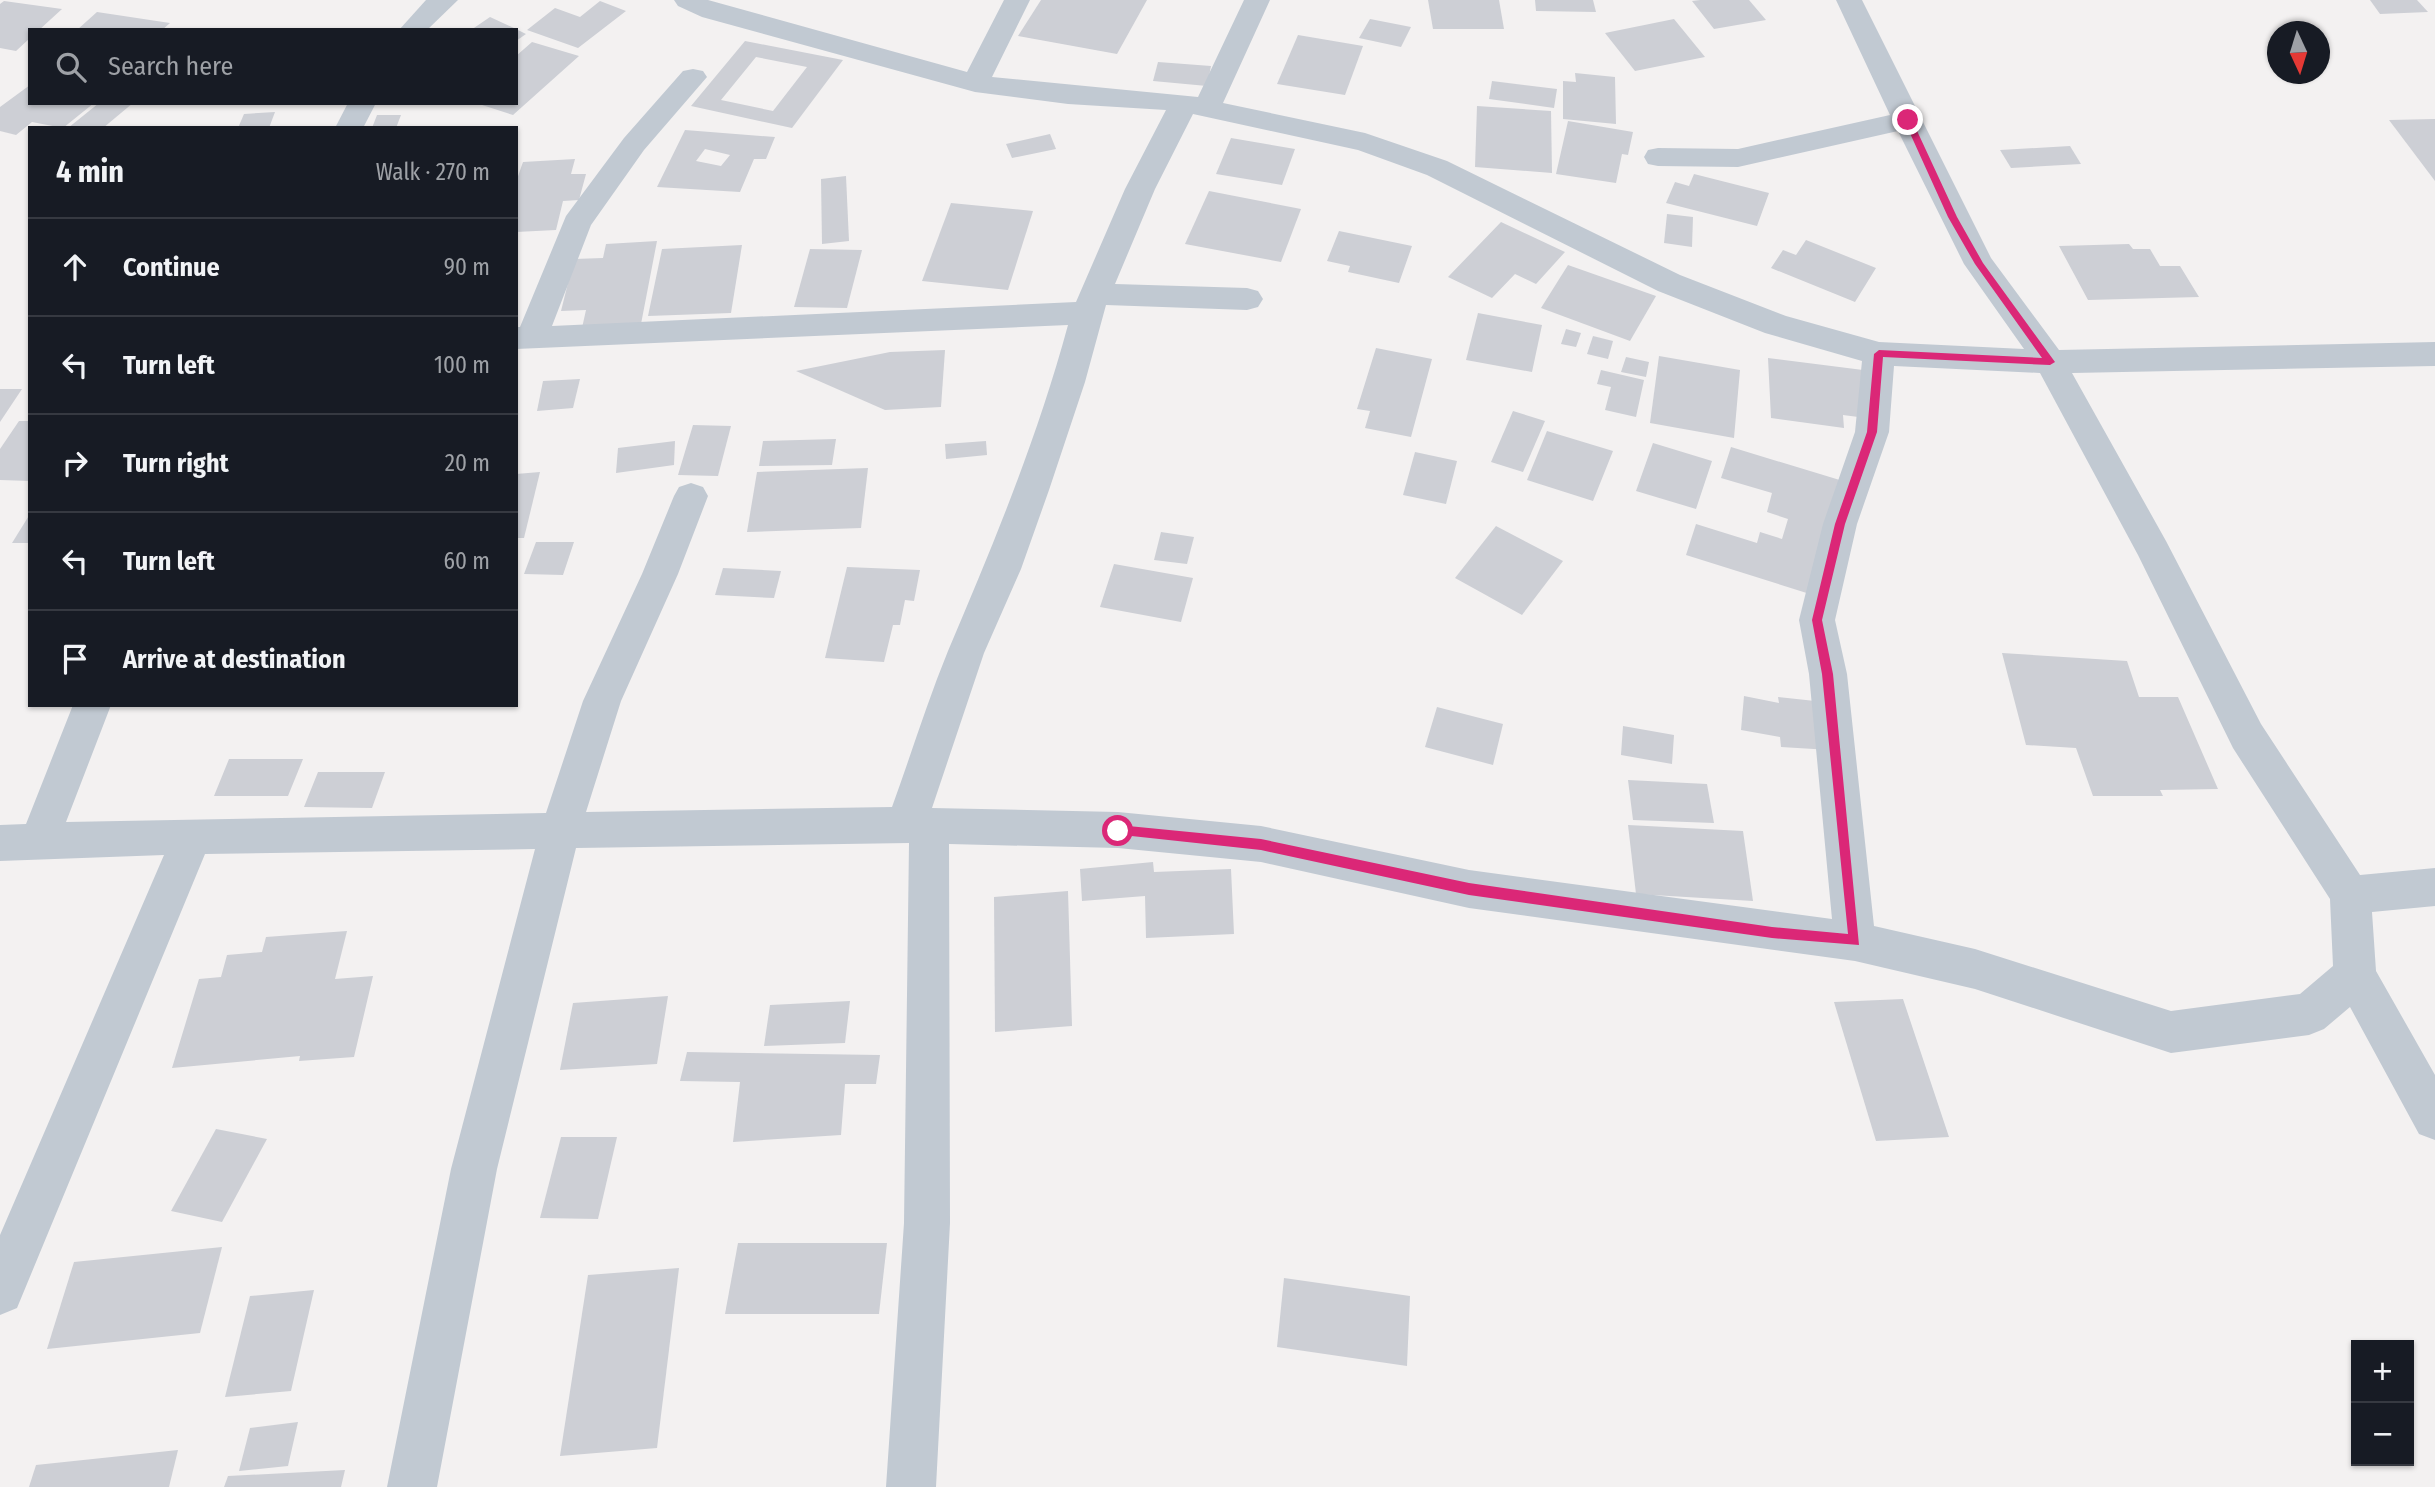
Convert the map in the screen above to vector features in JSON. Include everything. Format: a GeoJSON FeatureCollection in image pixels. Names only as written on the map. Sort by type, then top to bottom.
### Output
{"type":"FeatureCollection","features":[{"type":"Feature","properties":{"kind":"street"},"geometry":{"type":"LineString","coordinates":[[414,28],[433,7],[446,0]]}},
{"type":"Feature","properties":{"kind":"street"},"geometry":{"type":"LineString","coordinates":[[687,0],[711,11],[975,83],[1068,95],[1196,106],[1365,142],[1413,159],[1541,218],[1668,283],[1776,325],[1879,354],[2050,362],[2435,354]]}},
{"type":"Feature","properties":{"kind":"street"},"geometry":{"type":"LineString","coordinates":[[761,25],[779,0]]}},
{"type":"Feature","properties":{"kind":"street"},"geometry":{"type":"LineString","coordinates":[[975,83],[1017,0]]}},
{"type":"Feature","properties":{"kind":"street"},"geometry":{"type":"LineString","coordinates":[[911,1487],[927,1223],[918,825],[966,653],[1003,569],[1032,490],[1069,382],[1091,303],[1140,189],[1196,106],[1254,12],[1257,0]]}},
{"type":"Feature","properties":{"kind":"street"},"geometry":{"type":"LineString","coordinates":[[1849,0],[1953,217],[1979,264],[2050,362],[2154,551],[2247,736],[2350,895],[2355,975],[2435,1118]]}},
{"type":"Feature","properties":{"kind":"street"},"geometry":{"type":"LineString","coordinates":[[693,77],[635,144],[577,223],[524,338],[661,334],[1091,303],[1247,299]]}},
{"type":"Feature","properties":{"kind":"street"},"geometry":{"type":"LineString","coordinates":[[350,126],[361,105]]}},
{"type":"Feature","properties":{"kind":"street"},"geometry":{"type":"LineString","coordinates":[[1658,157],[1738,158],[1908,120]]}},
{"type":"Feature","properties":{"kind":"street"},"geometry":{"type":"LineString","coordinates":[[1855,941],[1828,674],[1817,620],[1840,524],[1872,432],[1879,354]]}},
{"type":"Feature","properties":{"kind":"street"},"geometry":{"type":"LineString","coordinates":[[412,1487],[474,1170],[560,830],[602,701],[691,496]]}},
{"type":"Feature","properties":{"kind":"street"},"geometry":{"type":"LineString","coordinates":[[19,842],[91,707]]}},
{"type":"Feature","properties":{"kind":"street"},"geometry":{"type":"LineString","coordinates":[[19,842],[192,836],[918,825],[1118,831],[1261,844],[1469,889],[1772,932],[1855,941],[1975,969],[2171,1032],[2309,1014],[2355,975]]}},
{"type":"Feature","properties":{"kind":"street"},"geometry":{"type":"LineString","coordinates":[[0,1291],[192,836]]}},
{"type":"Feature","properties":{"kind":"street"},"geometry":{"type":"LineString","coordinates":[[2350,895],[2435,887]]}},
{"type":"Feature","properties":{"kind":"building"},"geometry":{"type":"Polygon","coordinates":[[[1041,0],[1147,0],[1117,54],[1018,36],[1041,0]]]}},
{"type":"Feature","properties":{"kind":"building"},"geometry":{"type":"Polygon","coordinates":[[[1428,0],[1499,0],[1504,29],[1433,29],[1428,0]]]}},
{"type":"Feature","properties":{"kind":"building"},"geometry":{"type":"Polygon","coordinates":[[[1535,0],[1593,0],[1596,12],[1536,11],[1535,0]]]}},
{"type":"Feature","properties":{"kind":"building"},"geometry":{"type":"Polygon","coordinates":[[[1749,0],[1766,20],[1714,29],[1692,1],[1749,0]]]}},
{"type":"Feature","properties":{"kind":"building"},"geometry":{"type":"Polygon","coordinates":[[[2370,0],[2417,0],[2428,12],[2380,14],[2370,0]]]}},
{"type":"Feature","properties":{"kind":"building"},"geometry":{"type":"Polygon","coordinates":[[[4,1],[62,9],[41,28],[28,28],[28,40],[16,51],[0,48],[0,4],[4,1]]]}},
{"type":"Feature","properties":{"kind":"building"},"geometry":{"type":"Polygon","coordinates":[[[600,1],[626,11],[578,48],[527,30],[555,8],[580,17],[600,1]]]}},
{"type":"Feature","properties":{"kind":"building"},"geometry":{"type":"Polygon","coordinates":[[[97,12],[170,23],[164,28],[79,28],[97,12]]]}},
{"type":"Feature","properties":{"kind":"building"},"geometry":{"type":"Polygon","coordinates":[[[490,17],[513,28],[474,28],[490,17]]]}},
{"type":"Feature","properties":{"kind":"building"},"geometry":{"type":"Polygon","coordinates":[[[1370,19],[1411,27],[1401,47],[1359,38],[1370,19]]]}},
{"type":"Feature","properties":{"kind":"building"},"geometry":{"type":"Polygon","coordinates":[[[1674,19],[1705,57],[1635,71],[1605,33],[1674,19]]]}},
{"type":"Feature","properties":{"kind":"building"},"geometry":{"type":"Polygon","coordinates":[[[518,30],[526,34],[518,40],[518,30]]]}},
{"type":"Feature","properties":{"kind":"building"},"geometry":{"type":"Polygon","coordinates":[[[1298,35],[1363,46],[1345,95],[1277,84],[1298,35]]]}},
{"type":"Feature","properties":{"kind":"building"},"geometry":{"type":"Polygon","coordinates":[[[745,41],[843,60],[792,128],[691,106],[745,41]],[[756,57],[721,100],[773,111],[807,67],[756,57]]]}},
{"type":"Feature","properties":{"kind":"building"},"geometry":{"type":"Polygon","coordinates":[[[532,42],[579,56],[513,115],[482,105],[518,105],[518,54],[532,42]]]}},
{"type":"Feature","properties":{"kind":"building"},"geometry":{"type":"Polygon","coordinates":[[[1158,62],[1211,66],[1207,86],[1153,81],[1158,62]]]}},
{"type":"Feature","properties":{"kind":"building"},"geometry":{"type":"Polygon","coordinates":[[[1575,73],[1615,77],[1616,124],[1563,119],[1563,81],[1576,82],[1575,73]]]}},
{"type":"Feature","properties":{"kind":"building"},"geometry":{"type":"Polygon","coordinates":[[[1492,81],[1557,89],[1554,108],[1489,99],[1492,81]]]}},
{"type":"Feature","properties":{"kind":"building"},"geometry":{"type":"Polygon","coordinates":[[[28,86],[28,105],[92,105],[65,126],[32,122],[16,135],[0,131],[0,107],[28,86]]]}},
{"type":"Feature","properties":{"kind":"building"},"geometry":{"type":"Polygon","coordinates":[[[97,105],[131,105],[105,126],[70,126],[97,105]]]}},
{"type":"Feature","properties":{"kind":"building"},"geometry":{"type":"Polygon","coordinates":[[[1477,106],[1551,111],[1552,173],[1475,167],[1477,106]]]}},
{"type":"Feature","properties":{"kind":"building"},"geometry":{"type":"Polygon","coordinates":[[[275,112],[270,126],[239,126],[244,114],[275,112]]]}},
{"type":"Feature","properties":{"kind":"building"},"geometry":{"type":"Polygon","coordinates":[[[377,115],[401,115],[397,126],[373,126],[377,115]]]}},
{"type":"Feature","properties":{"kind":"building"},"geometry":{"type":"Polygon","coordinates":[[[2435,119],[2435,181],[2389,120],[2435,119]]]}},
{"type":"Feature","properties":{"kind":"building"},"geometry":{"type":"Polygon","coordinates":[[[1568,121],[1633,132],[1628,155],[1622,154],[1616,183],[1556,174],[1568,121]]]}},
{"type":"Feature","properties":{"kind":"building"},"geometry":{"type":"Polygon","coordinates":[[[685,130],[775,137],[766,159],[754,159],[740,192],[657,187],[685,130]],[[705,149],[696,161],[721,166],[730,155],[705,149]]]}},
{"type":"Feature","properties":{"kind":"building"},"geometry":{"type":"Polygon","coordinates":[[[1050,134],[1056,149],[1012,158],[1006,144],[1050,134]]]}},
{"type":"Feature","properties":{"kind":"building"},"geometry":{"type":"Polygon","coordinates":[[[1231,138],[1295,149],[1282,185],[1216,174],[1231,138]]]}},
{"type":"Feature","properties":{"kind":"building"},"geometry":{"type":"Polygon","coordinates":[[[2070,146],[2081,164],[2011,168],[2000,150],[2070,146]]]}},
{"type":"Feature","properties":{"kind":"building"},"geometry":{"type":"Polygon","coordinates":[[[575,159],[571,174],[586,174],[579,200],[563,201],[556,230],[518,232],[518,176],[523,162],[575,159]]]}},
{"type":"Feature","properties":{"kind":"building"},"geometry":{"type":"Polygon","coordinates":[[[1694,174],[1769,193],[1757,226],[1666,203],[1675,182],[1689,186],[1694,174]]]}},
{"type":"Feature","properties":{"kind":"building"},"geometry":{"type":"Polygon","coordinates":[[[846,176],[849,241],[822,244],[821,179],[846,176]]]}},
{"type":"Feature","properties":{"kind":"building"},"geometry":{"type":"Polygon","coordinates":[[[1209,191],[1301,209],[1281,262],[1185,244],[1209,191]]]}},
{"type":"Feature","properties":{"kind":"building"},"geometry":{"type":"Polygon","coordinates":[[[951,203],[1033,211],[1008,290],[922,281],[951,203]]]}},
{"type":"Feature","properties":{"kind":"building"},"geometry":{"type":"Polygon","coordinates":[[[1667,214],[1693,217],[1692,247],[1664,243],[1667,214]]]}},
{"type":"Feature","properties":{"kind":"building"},"geometry":{"type":"Polygon","coordinates":[[[1501,222],[1565,252],[1536,284],[1515,274],[1492,298],[1448,277],[1501,222]]]}},
{"type":"Feature","properties":{"kind":"building"},"geometry":{"type":"Polygon","coordinates":[[[1339,231],[1412,246],[1399,283],[1348,272],[1350,266],[1327,261],[1339,231]]]}},
{"type":"Feature","properties":{"kind":"building"},"geometry":{"type":"Polygon","coordinates":[[[1806,240],[1876,268],[1855,302],[1771,268],[1783,250],[1796,255],[1806,240]]]}},
{"type":"Feature","properties":{"kind":"building"},"geometry":{"type":"Polygon","coordinates":[[[657,241],[641,324],[582,328],[586,310],[561,311],[574,259],[603,258],[606,244],[657,241]]]}},
{"type":"Feature","properties":{"kind":"building"},"geometry":{"type":"Polygon","coordinates":[[[2129,244],[2133,249],[2150,249],[2160,266],[2180,266],[2199,297],[2088,300],[2059,246],[2129,244]]]}},
{"type":"Feature","properties":{"kind":"building"},"geometry":{"type":"Polygon","coordinates":[[[742,245],[731,313],[648,316],[662,249],[742,245]]]}},
{"type":"Feature","properties":{"kind":"building"},"geometry":{"type":"Polygon","coordinates":[[[810,249],[862,250],[847,308],[794,307],[810,249]]]}},
{"type":"Feature","properties":{"kind":"building"},"geometry":{"type":"Polygon","coordinates":[[[1568,265],[1656,296],[1630,341],[1541,308],[1568,265]]]}},
{"type":"Feature","properties":{"kind":"building"},"geometry":{"type":"Polygon","coordinates":[[[1478,313],[1542,325],[1532,372],[1466,360],[1478,313]]]}},
{"type":"Feature","properties":{"kind":"building"},"geometry":{"type":"Polygon","coordinates":[[[1566,329],[1581,333],[1576,347],[1561,344],[1566,329]]]}},
{"type":"Feature","properties":{"kind":"building"},"geometry":{"type":"Polygon","coordinates":[[[1593,336],[1613,341],[1608,359],[1587,354],[1593,336]]]}},
{"type":"Feature","properties":{"kind":"building"},"geometry":{"type":"Polygon","coordinates":[[[1376,348],[1432,359],[1411,437],[1365,428],[1370,411],[1357,409],[1376,348]]]}},
{"type":"Feature","properties":{"kind":"building"},"geometry":{"type":"Polygon","coordinates":[[[945,350],[941,407],[885,410],[796,371],[890,352],[945,350]]]}},
{"type":"Feature","properties":{"kind":"building"},"geometry":{"type":"Polygon","coordinates":[[[1659,356],[1740,370],[1734,438],[1650,423],[1659,356]]]}},
{"type":"Feature","properties":{"kind":"building"},"geometry":{"type":"Polygon","coordinates":[[[1626,357],[1649,362],[1646,377],[1621,372],[1626,357]]]}},
{"type":"Feature","properties":{"kind":"building"},"geometry":{"type":"Polygon","coordinates":[[[1768,358],[1863,370],[1866,418],[1843,415],[1844,428],[1771,418],[1768,358]]]}},
{"type":"Feature","properties":{"kind":"building"},"geometry":{"type":"Polygon","coordinates":[[[1601,370],[1644,380],[1636,417],[1605,410],[1611,387],[1597,384],[1601,370]]]}},
{"type":"Feature","properties":{"kind":"building"},"geometry":{"type":"Polygon","coordinates":[[[580,379],[573,408],[537,411],[543,381],[580,379]]]}},
{"type":"Feature","properties":{"kind":"building"},"geometry":{"type":"Polygon","coordinates":[[[0,389],[22,389],[0,422],[0,389]]]}},
{"type":"Feature","properties":{"kind":"building"},"geometry":{"type":"Polygon","coordinates":[[[1513,411],[1545,421],[1523,472],[1491,462],[1513,411]]]}},
{"type":"Feature","properties":{"kind":"building"},"geometry":{"type":"Polygon","coordinates":[[[19,421],[28,421],[28,481],[0,480],[0,449],[19,421]]]}},
{"type":"Feature","properties":{"kind":"building"},"geometry":{"type":"Polygon","coordinates":[[[693,425],[731,426],[718,476],[678,475],[693,425]]]}},
{"type":"Feature","properties":{"kind":"building"},"geometry":{"type":"Polygon","coordinates":[[[1547,431],[1613,451],[1593,501],[1527,480],[1547,431]]]}},
{"type":"Feature","properties":{"kind":"building"},"geometry":{"type":"Polygon","coordinates":[[[836,439],[832,465],[759,466],[763,441],[836,439]]]}},
{"type":"Feature","properties":{"kind":"building"},"geometry":{"type":"Polygon","coordinates":[[[675,441],[674,465],[616,473],[618,448],[675,441]]]}},
{"type":"Feature","properties":{"kind":"building"},"geometry":{"type":"Polygon","coordinates":[[[986,441],[987,455],[946,459],[945,444],[986,441]]]}},
{"type":"Feature","properties":{"kind":"building"},"geometry":{"type":"Polygon","coordinates":[[[1653,443],[1712,461],[1696,509],[1636,491],[1653,443]]]}},
{"type":"Feature","properties":{"kind":"building"},"geometry":{"type":"Polygon","coordinates":[[[1731,447],[1843,481],[1813,595],[1686,555],[1696,524],[1757,543],[1760,532],[1782,539],[1788,519],[1767,512],[1772,493],[1721,478],[1731,447]]]}},
{"type":"Feature","properties":{"kind":"building"},"geometry":{"type":"Polygon","coordinates":[[[1415,452],[1457,461],[1446,504],[1403,495],[1415,452]]]}},
{"type":"Feature","properties":{"kind":"building"},"geometry":{"type":"Polygon","coordinates":[[[868,468],[861,528],[747,532],[757,472],[868,468]]]}},
{"type":"Feature","properties":{"kind":"building"},"geometry":{"type":"Polygon","coordinates":[[[540,472],[524,538],[518,538],[518,474],[540,472]]]}},
{"type":"Feature","properties":{"kind":"building"},"geometry":{"type":"Polygon","coordinates":[[[28,517],[28,543],[12,543],[28,517]]]}},
{"type":"Feature","properties":{"kind":"building"},"geometry":{"type":"Polygon","coordinates":[[[1496,526],[1563,561],[1522,615],[1455,578],[1496,526]]]}},
{"type":"Feature","properties":{"kind":"building"},"geometry":{"type":"Polygon","coordinates":[[[1161,532],[1194,537],[1187,564],[1154,560],[1161,532]]]}},
{"type":"Feature","properties":{"kind":"building"},"geometry":{"type":"Polygon","coordinates":[[[536,542],[574,542],[563,575],[524,574],[536,542]]]}},
{"type":"Feature","properties":{"kind":"building"},"geometry":{"type":"Polygon","coordinates":[[[1114,564],[1193,578],[1181,622],[1100,607],[1114,564]]]}},
{"type":"Feature","properties":{"kind":"building"},"geometry":{"type":"Polygon","coordinates":[[[847,567],[920,570],[914,601],[905,600],[900,625],[893,625],[884,662],[825,658],[847,567]]]}},
{"type":"Feature","properties":{"kind":"building"},"geometry":{"type":"Polygon","coordinates":[[[723,568],[781,571],[774,598],[715,595],[723,568]]]}},
{"type":"Feature","properties":{"kind":"building"},"geometry":{"type":"Polygon","coordinates":[[[2002,653],[2127,661],[2139,697],[2178,697],[2218,789],[2160,790],[2163,796],[2093,796],[2076,748],[2026,745],[2002,653]]]}},
{"type":"Feature","properties":{"kind":"building"},"geometry":{"type":"Polygon","coordinates":[[[1744,696],[1779,703],[1778,697],[1815,701],[1830,750],[1781,747],[1780,737],[1741,730],[1744,696]]]}},
{"type":"Feature","properties":{"kind":"building"},"geometry":{"type":"Polygon","coordinates":[[[1437,707],[1503,724],[1493,765],[1425,747],[1437,707]]]}},
{"type":"Feature","properties":{"kind":"building"},"geometry":{"type":"Polygon","coordinates":[[[1623,726],[1674,735],[1672,764],[1621,755],[1623,726]]]}},
{"type":"Feature","properties":{"kind":"building"},"geometry":{"type":"Polygon","coordinates":[[[229,759],[303,759],[288,796],[214,796],[229,759]]]}},
{"type":"Feature","properties":{"kind":"building"},"geometry":{"type":"Polygon","coordinates":[[[318,772],[385,772],[372,808],[304,807],[318,772]]]}},
{"type":"Feature","properties":{"kind":"building"},"geometry":{"type":"Polygon","coordinates":[[[1628,780],[1707,784],[1714,823],[1633,820],[1628,780]]]}},
{"type":"Feature","properties":{"kind":"building"},"geometry":{"type":"Polygon","coordinates":[[[1628,825],[1743,831],[1753,901],[1636,894],[1628,825]]]}},
{"type":"Feature","properties":{"kind":"building"},"geometry":{"type":"Polygon","coordinates":[[[1153,862],[1154,872],[1231,869],[1234,934],[1146,938],[1145,896],[1082,901],[1080,869],[1153,862]]]}},
{"type":"Feature","properties":{"kind":"building"},"geometry":{"type":"Polygon","coordinates":[[[1068,891],[1072,1026],[995,1032],[994,897],[1068,891]]]}},
{"type":"Feature","properties":{"kind":"building"},"geometry":{"type":"Polygon","coordinates":[[[347,931],[335,979],[373,976],[354,1057],[299,1061],[300,1056],[172,1068],[199,979],[221,977],[227,955],[262,952],[266,937],[347,931]]]}},
{"type":"Feature","properties":{"kind":"building"},"geometry":{"type":"Polygon","coordinates":[[[668,996],[657,1064],[560,1070],[573,1003],[668,996]]]}},
{"type":"Feature","properties":{"kind":"building"},"geometry":{"type":"Polygon","coordinates":[[[1903,999],[1949,1137],[1876,1141],[1834,1002],[1903,999]]]}},
{"type":"Feature","properties":{"kind":"building"},"geometry":{"type":"Polygon","coordinates":[[[850,1001],[845,1043],[764,1046],[770,1005],[850,1001]]]}},
{"type":"Feature","properties":{"kind":"building"},"geometry":{"type":"Polygon","coordinates":[[[687,1052],[880,1055],[876,1084],[845,1084],[841,1135],[733,1142],[740,1082],[680,1081],[687,1052]]]}},
{"type":"Feature","properties":{"kind":"building"},"geometry":{"type":"Polygon","coordinates":[[[216,1129],[267,1139],[222,1222],[171,1211],[216,1129]]]}},
{"type":"Feature","properties":{"kind":"building"},"geometry":{"type":"Polygon","coordinates":[[[561,1137],[617,1137],[598,1219],[540,1218],[561,1137]]]}},
{"type":"Feature","properties":{"kind":"building"},"geometry":{"type":"Polygon","coordinates":[[[738,1243],[887,1243],[879,1314],[725,1314],[738,1243]]]}},
{"type":"Feature","properties":{"kind":"building"},"geometry":{"type":"Polygon","coordinates":[[[222,1247],[200,1333],[47,1349],[74,1262],[222,1247]]]}},
{"type":"Feature","properties":{"kind":"building"},"geometry":{"type":"Polygon","coordinates":[[[679,1268],[657,1448],[560,1456],[588,1275],[679,1268]]]}},
{"type":"Feature","properties":{"kind":"building"},"geometry":{"type":"Polygon","coordinates":[[[1284,1278],[1410,1296],[1407,1366],[1277,1347],[1284,1278]]]}},
{"type":"Feature","properties":{"kind":"building"},"geometry":{"type":"Polygon","coordinates":[[[314,1290],[291,1391],[225,1397],[250,1296],[314,1290]]]}},
{"type":"Feature","properties":{"kind":"building"},"geometry":{"type":"Polygon","coordinates":[[[298,1422],[288,1466],[239,1471],[250,1428],[298,1422]]]}},
{"type":"Feature","properties":{"kind":"building"},"geometry":{"type":"Polygon","coordinates":[[[178,1450],[169,1487],[29,1487],[36,1465],[178,1450]]]}},
{"type":"Feature","properties":{"kind":"building"},"geometry":{"type":"Polygon","coordinates":[[[345,1470],[341,1487],[224,1487],[228,1476],[345,1470]]]}},
{"type":"Feature","properties":{"kind":"route"},"geometry":{"type":"LineString","coordinates":[[1118,831],[1261,844],[1469,889],[1772,932],[1855,941],[1828,674],[1817,620],[1840,524],[1872,432],[1879,354],[2050,362],[1979,264],[1953,217],[1908,120]]}}]}
